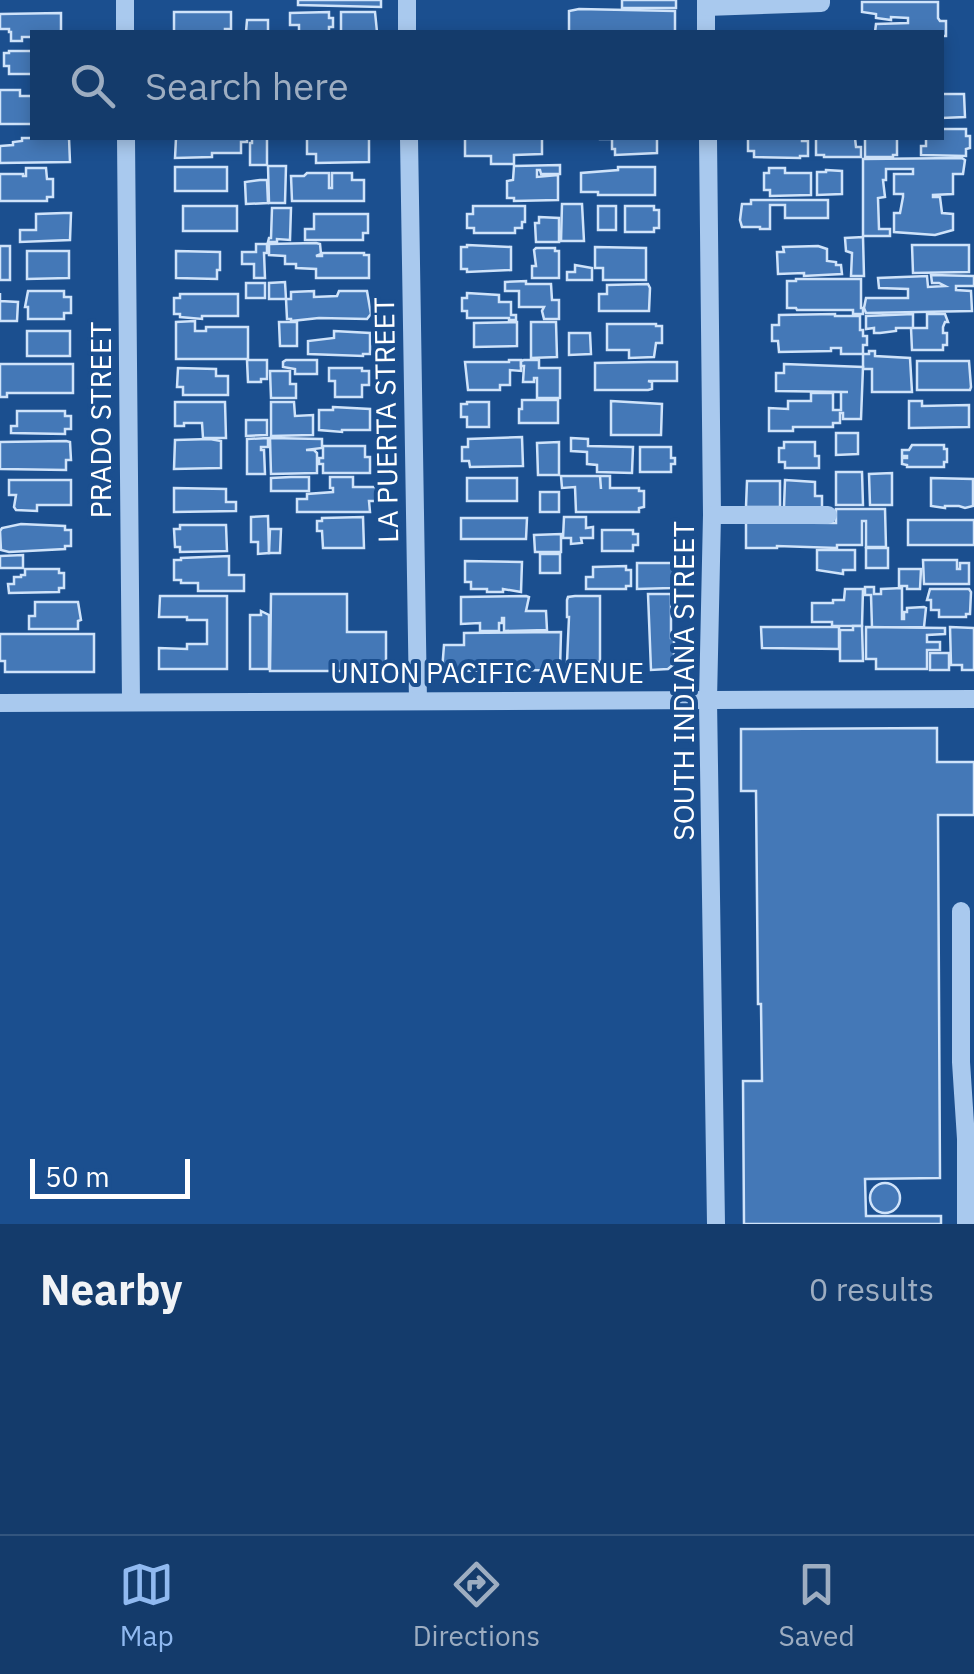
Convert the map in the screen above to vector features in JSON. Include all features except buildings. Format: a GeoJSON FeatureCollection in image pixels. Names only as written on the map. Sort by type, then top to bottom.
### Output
{"type":"FeatureCollection","features":[{"type":"Feature","properties":{"kind":"street"},"geometry":{"type":"LineString","coordinates":[[125,0],[126,30]]}},
{"type":"Feature","properties":{"kind":"street"},"geometry":{"type":"LineString","coordinates":[[407,0],[407,30]]}},
{"type":"Feature","properties":{"kind":"street"},"geometry":{"type":"LineString","coordinates":[[706,30],[706,4],[821,4],[821,0]]}},
{"type":"Feature","properties":{"kind":"street","name":"PRADO STREET"},"geometry":{"type":"LineString","coordinates":[[126,140],[131,702]]}},
{"type":"Feature","properties":{"kind":"street","name":"LA PUERTA STREET"},"geometry":{"type":"LineString","coordinates":[[409,140],[418,701]]}},
{"type":"Feature","properties":{"kind":"street","name":"SOUTH INDIANA STREET"},"geometry":{"type":"LineString","coordinates":[[708,140],[712,516],[708,700],[716,1224]]}},
{"type":"Feature","properties":{"kind":"street"},"geometry":{"type":"LineString","coordinates":[[712,516],[828,516]]}},
{"type":"Feature","properties":{"kind":"street","name":"UNION PACIFIC AVENUE"},"geometry":{"type":"LineString","coordinates":[[0,703],[974,700]]}},
{"type":"Feature","properties":{"kind":"street"},"geometry":{"type":"LineString","coordinates":[[961,911],[960,1062],[966,1139],[966,1224]]}}]}
